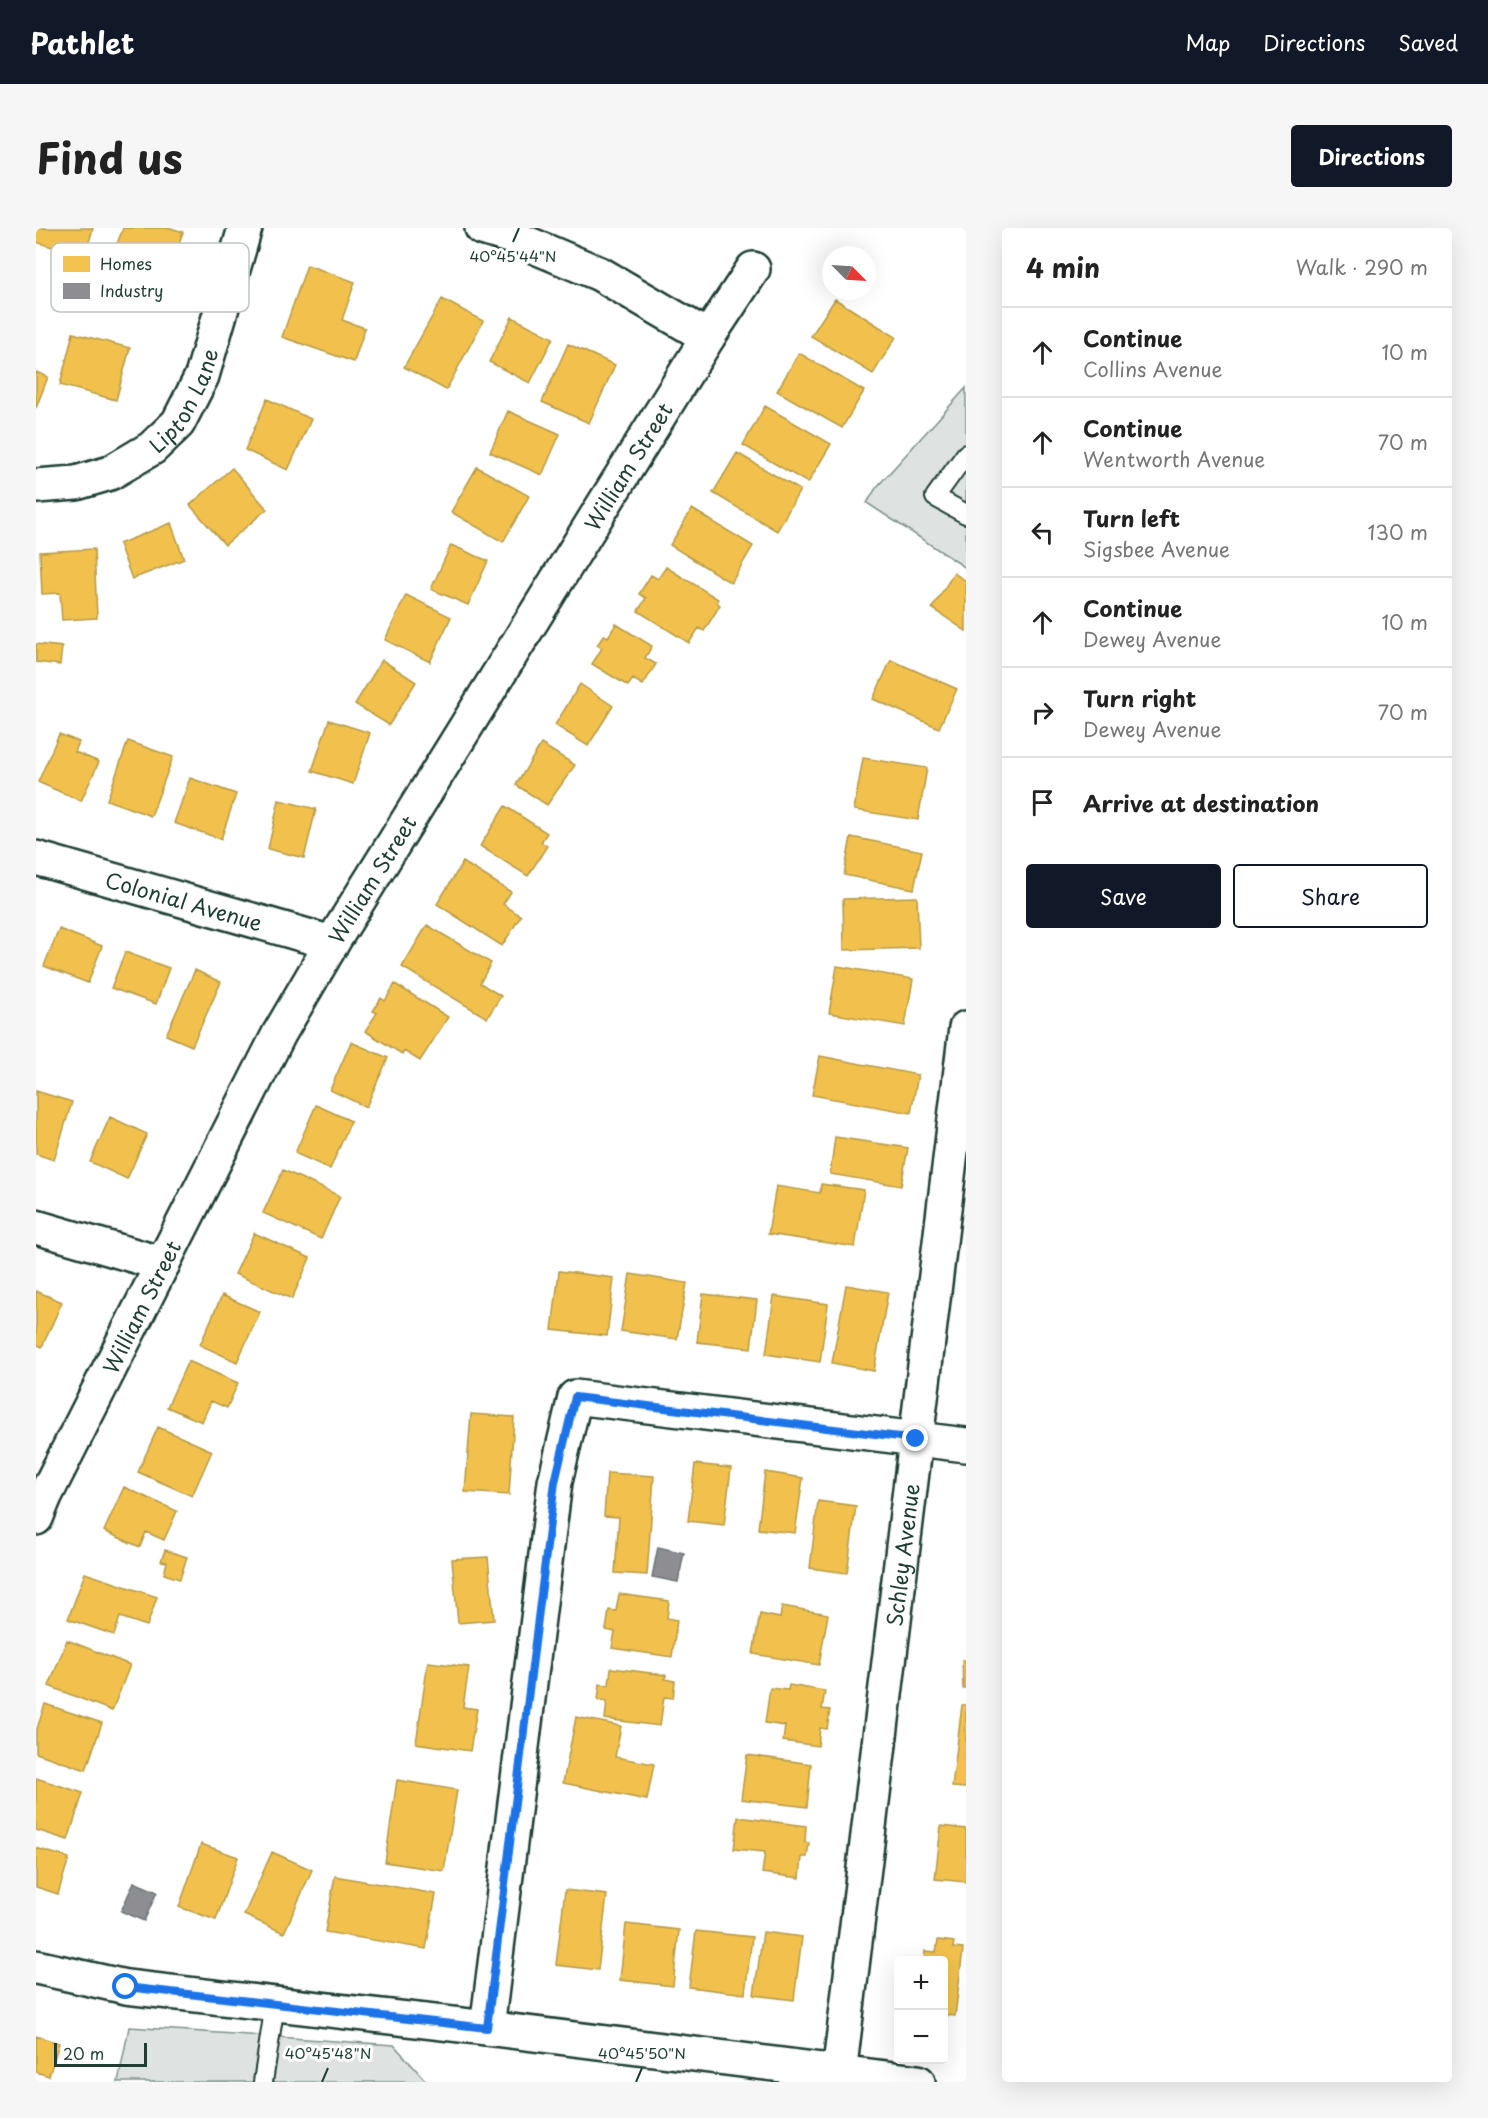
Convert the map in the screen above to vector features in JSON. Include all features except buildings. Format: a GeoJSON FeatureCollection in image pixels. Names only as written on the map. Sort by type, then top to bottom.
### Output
{"type":"FeatureCollection","features":[{"type":"Feature","properties":{"kind":"street","name":"Lipton Lane"},"geometry":{"type":"LineString","coordinates":[[240,243],[244,228]]}},
{"type":"Feature","properties":{"kind":"street"},"geometry":{"type":"LineString","coordinates":[[482,228],[512,237],[600,274],[708,337]]}},
{"type":"Feature","properties":{"kind":"street","name":"William Street"},"geometry":{"type":"LineString","coordinates":[[36,1518],[45,1496],[279,1034],[332,943],[708,337],[753,269]]}},
{"type":"Feature","properties":{"kind":"street","name":"Lipton Lane"},"geometry":{"type":"LineString","coordinates":[[36,486],[76,483],[110,473],[152,448],[178,423],[202,376],[220,312]]}},
{"type":"Feature","properties":{"kind":"street","name":"Colonial Avenue"},"geometry":{"type":"LineString","coordinates":[[36,858],[332,943]]}},
{"type":"Feature","properties":{"kind":"street","name":"Schley Avenue"},"geometry":{"type":"LineString","coordinates":[[838,2077],[966,1028]]}},
{"type":"Feature","properties":{"kind":"street"},"geometry":{"type":"LineString","coordinates":[[36,1227],[163,1264]]}},
{"type":"Feature","properties":{"kind":"street"},"geometry":{"type":"LineString","coordinates":[[487,2028],[555,1482],[575,1397],[966,1445]]}},
{"type":"Feature","properties":{"kind":"street"},"geometry":{"type":"LineString","coordinates":[[36,1967],[126,1987],[487,2028],[838,2077],[918,2082]]}},
{"type":"Feature","properties":{"kind":"lane"},"geometry":{"type":"LineString","coordinates":[[966,454],[935,497],[966,514]]}},
{"type":"Feature","properties":{"kind":"lane"},"geometry":{"type":"LineString","coordinates":[[263,2082],[275,2004]]}},
{"type":"Feature","properties":{"kind":"shaded area"},"geometry":{"type":"Polygon","coordinates":[[[966,388],[966,568],[867,503],[876,488],[966,388]]]}},
{"type":"Feature","properties":{"kind":"shaded area"},"geometry":{"type":"Polygon","coordinates":[[[129,2027],[394,2045],[427,2082],[118,2082],[129,2027]]]}},
{"type":"Feature","properties":{"kind":"route"},"geometry":{"type":"LineString","coordinates":[[126,1987],[487,2028],[555,1482],[575,1397],[916,1439]]}}]}
